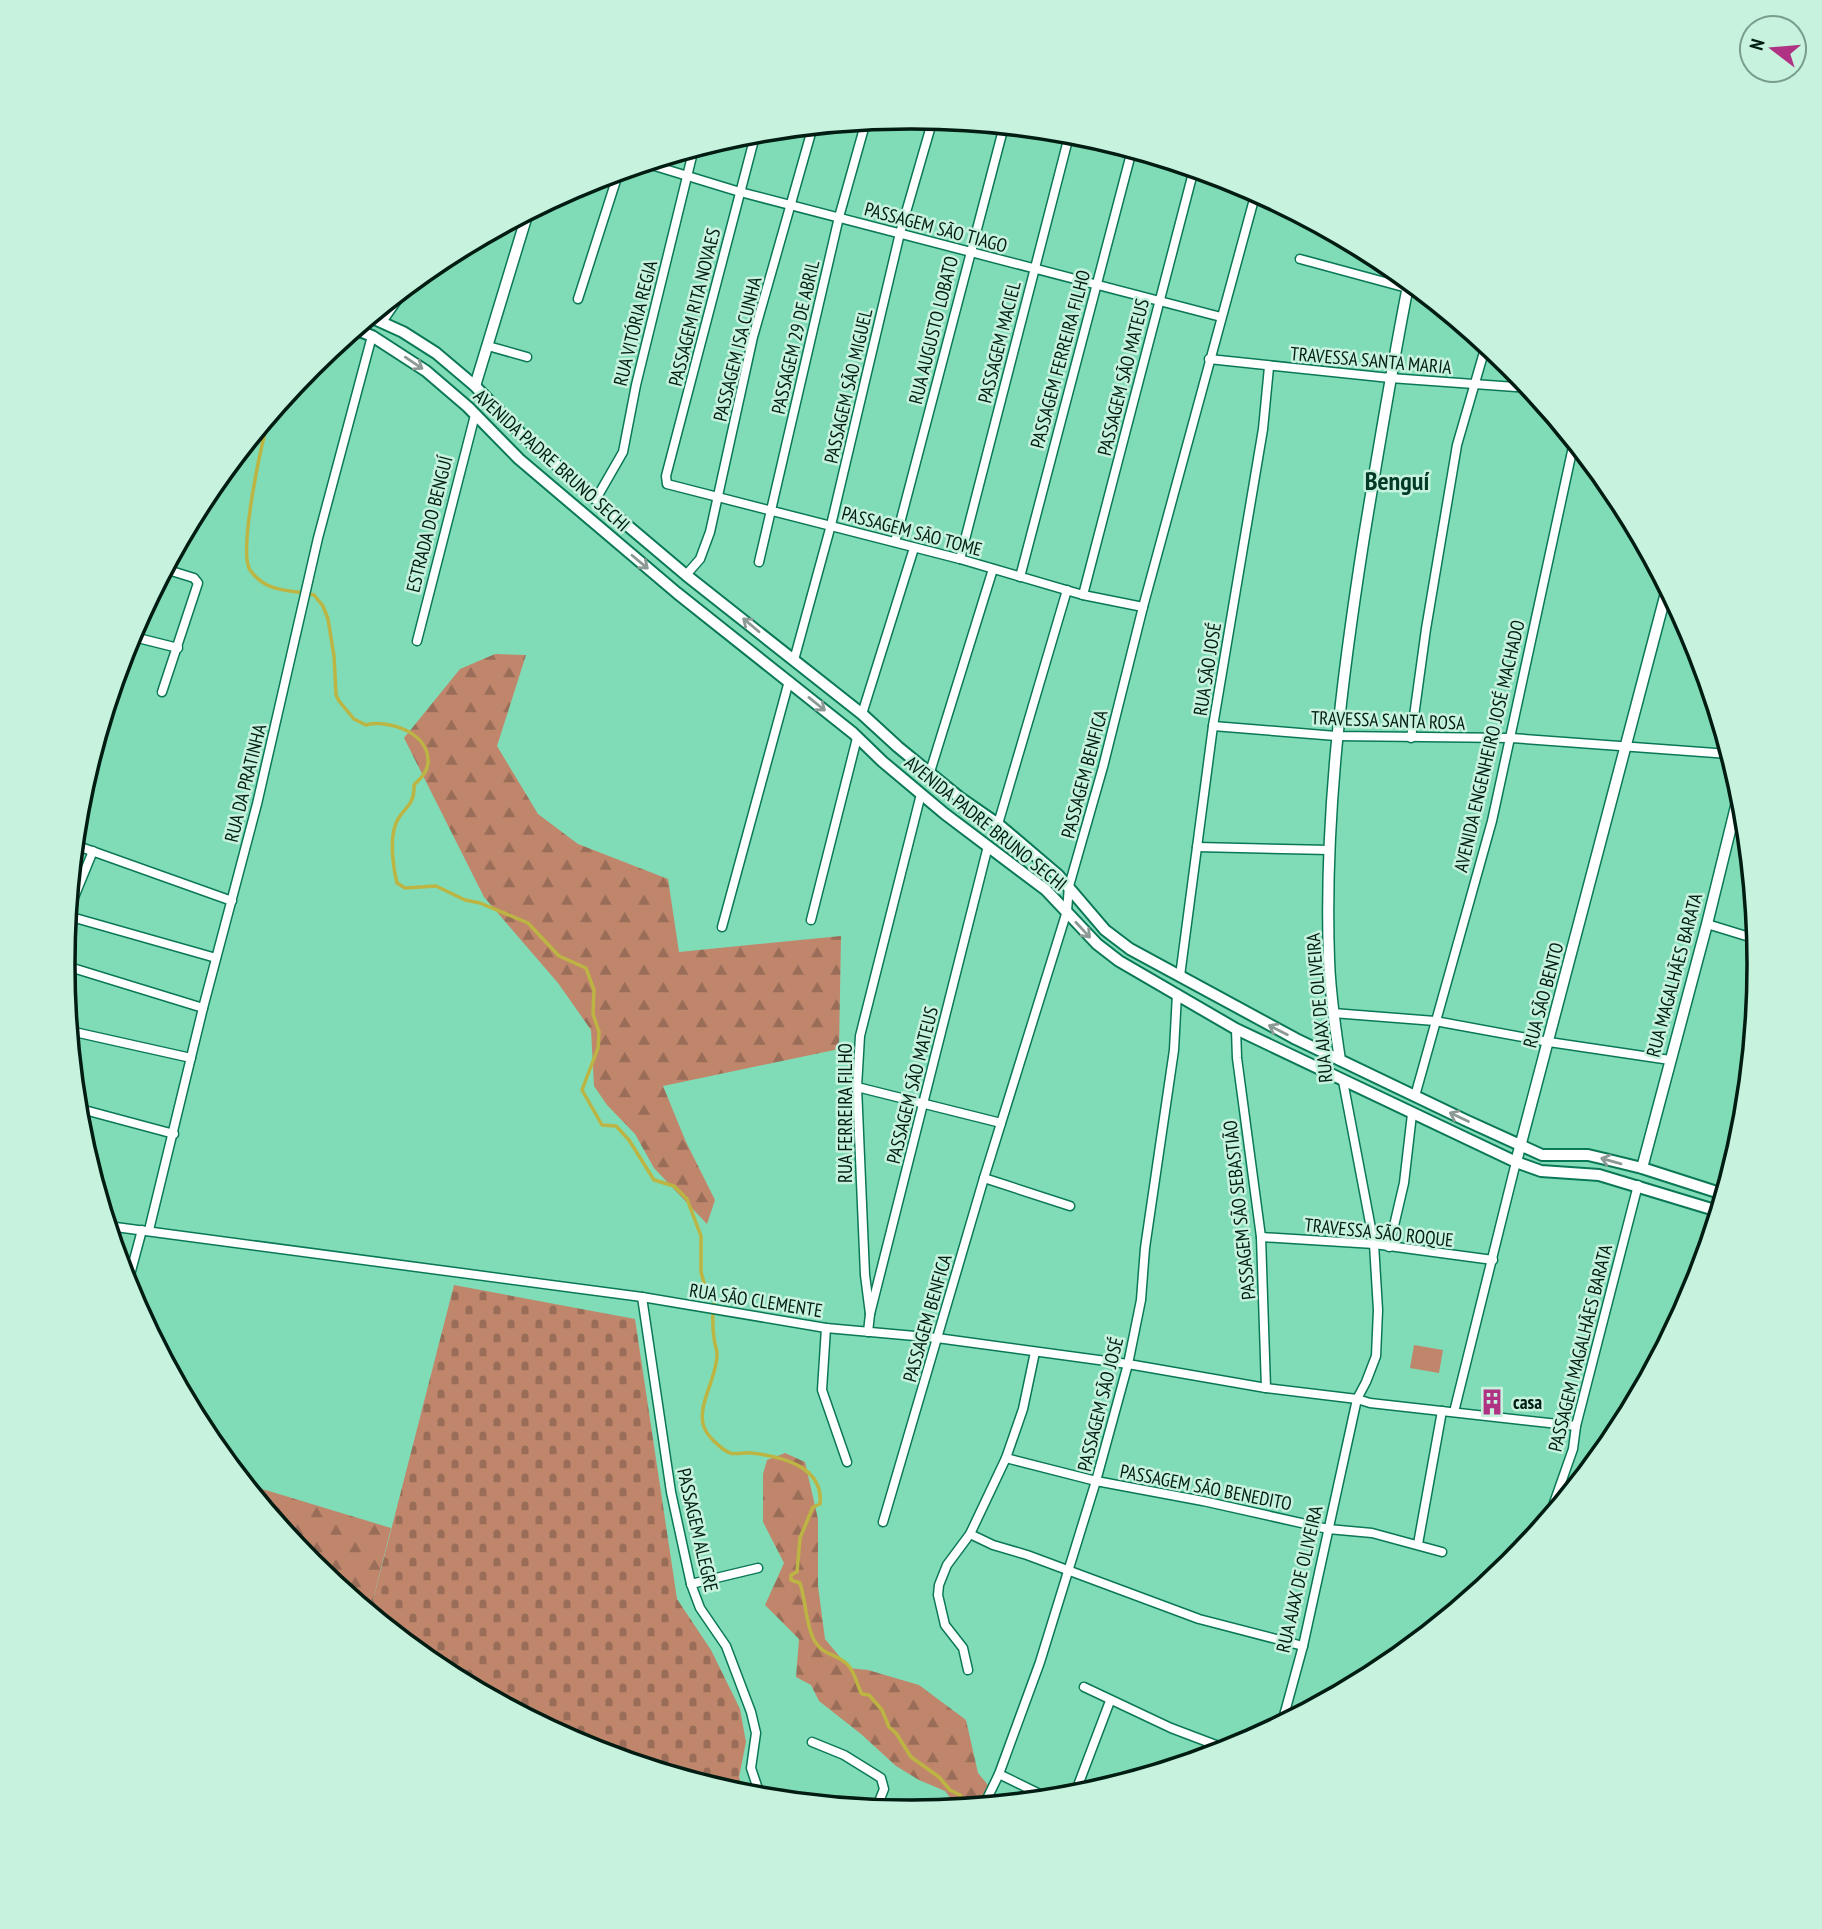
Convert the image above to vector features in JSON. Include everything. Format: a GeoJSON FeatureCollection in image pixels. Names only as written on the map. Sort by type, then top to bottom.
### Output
{"type":"FeatureCollection","features":[{"type":"Feature","properties":{"kind":"main road","name":"AVENIDA PADRE BRUNO SECHI"},"geometry":{"type":"LineString","coordinates":[[379,321],[436,353],[475,386],[524,436],[686,575],[862,714],[898,747],[998,824],[1069,886],[1105,930],[1130,949],[1339,1060],[1521,1146],[1542,1154],[1588,1155],[1642,1168],[1715,1191]]}},
{"type":"Feature","properties":{"kind":"main road","name":"AVENIDA PADRE BRUNO SECHI"},"geometry":{"type":"LineString","coordinates":[[363,334],[426,371],[571,504],[677,593],[789,681],[921,794],[1045,890],[1097,944],[1119,961],[1236,1029],[1516,1162],[1541,1171],[1599,1175],[1710,1208]]}},
{"type":"Feature","properties":{"kind":"main road","name":"RUA AJAX DE OLIVEIRA"},"geometry":{"type":"LineString","coordinates":[[1339,1060],[1343,1081]]}},
{"type":"Feature","properties":{"kind":"street","name":"PASSAGEM SÃO MIGUEL"},"geometry":{"type":"LineString","coordinates":[[794,660],[831,525],[900,233],[930,130]]}},
{"type":"Feature","properties":{"kind":"street","name":"PASSAGEM 29 DE ABRIL"},"geometry":{"type":"LineString","coordinates":[[759,562],[839,217],[863,131]]}},
{"type":"Feature","properties":{"kind":"street","name":"RUA AUGUSTO LOBATO"},"geometry":{"type":"LineString","coordinates":[[895,542],[1002,134]]}},
{"type":"Feature","properties":{"kind":"street","name":"PASSAGEM ISA CUNHA"},"geometry":{"type":"LineString","coordinates":[[686,575],[700,559],[710,532],[753,337],[810,135]]}},
{"type":"Feature","properties":{"kind":"street","name":"PASSAGEM RITA NOVAES"},"geometry":{"type":"LineString","coordinates":[[673,486],[666,482],[666,476],[753,144]]}},
{"type":"Feature","properties":{"kind":"street","name":"PASSAGEM MACIEL"},"geometry":{"type":"LineString","coordinates":[[960,559],[1067,144]]}},
{"type":"Feature","properties":{"kind":"street","name":"RUA VITÓRIA REGIA"},"geometry":{"type":"LineString","coordinates":[[596,499],[623,452],[636,385],[692,158]]}},
{"type":"Feature","properties":{"kind":"street","name":"PASSAGEM FERREIRA FILHO"},"geometry":{"type":"LineString","coordinates":[[1020,577],[1130,158]]}},
{"type":"Feature","properties":{"kind":"street","name":"PASSAGEM SÃO TIAGO"},"geometry":{"type":"LineString","coordinates":[[659,168],[740,192],[1221,317]]}},
{"type":"Feature","properties":{"kind":"street","name":"PASSAGEM SÃO MATEUS"},"geometry":{"type":"LineString","coordinates":[[1083,595],[1192,177]]}},
{"type":"Feature","properties":{"kind":"street"},"geometry":{"type":"LineString","coordinates":[[578,299],[615,183]]}},
{"type":"Feature","properties":{"kind":"street","name":"PASSAGEM BENFICA"},"geometry":{"type":"LineString","coordinates":[[883,1522],[984,1178],[1067,911],[1069,886],[1253,202]]}},
{"type":"Feature","properties":{"kind":"street"},"geometry":{"type":"LineString","coordinates":[[475,386],[524,224]]}},
{"type":"Feature","properties":{"kind":"street"},"geometry":{"type":"LineString","coordinates":[[1300,260],[1391,281]]}},
{"type":"Feature","properties":{"kind":"street","name":"RUA AJAX DE OLIVEIRA"},"geometry":{"type":"LineString","coordinates":[[1339,1060],[1328,961],[1336,736],[1347,647],[1390,378],[1407,292]]}},
{"type":"Feature","properties":{"kind":"street"},"geometry":{"type":"LineString","coordinates":[[382,322],[389,312]]}},
{"type":"Feature","properties":{"kind":"street","name":"RUA DA PRATINHA"},"geometry":{"type":"LineString","coordinates":[[133,1268],[174,1134],[304,599],[371,339]]}},
{"type":"Feature","properties":{"kind":"street"},"geometry":{"type":"LineString","coordinates":[[488,346],[527,357]]}},
{"type":"Feature","properties":{"kind":"street"},"geometry":{"type":"LineString","coordinates":[[1411,738],[1457,445],[1483,356]]}},
{"type":"Feature","properties":{"kind":"street","name":"TRAVESSA SANTA MARIA"},"geometry":{"type":"LineString","coordinates":[[1209,359],[1269,367],[1514,387]]}},
{"type":"Feature","properties":{"kind":"street","name":"RUA SÃO JOSÉ"},"geometry":{"type":"LineString","coordinates":[[1180,976],[1213,726],[1263,429],[1269,367]]}},
{"type":"Feature","properties":{"kind":"street","name":"ESTRADA DO BENGUÍ"},"geometry":{"type":"LineString","coordinates":[[417,641],[475,415]]}},
{"type":"Feature","properties":{"kind":"street","name":"AVENIDA ENGENHEIRO JOSÉ MACHADO"},"geometry":{"type":"LineString","coordinates":[[1415,1096],[1492,821],[1572,453]]}},
{"type":"Feature","properties":{"kind":"street","name":"PASSAGEM SÃO TOME"},"geometry":{"type":"LineString","coordinates":[[673,486],[960,559],[1083,595],[1143,607]]}},
{"type":"Feature","properties":{"kind":"street"},"geometry":{"type":"LineString","coordinates":[[862,714],[914,548]]}},
{"type":"Feature","properties":{"kind":"street"},"geometry":{"type":"LineString","coordinates":[[930,772],[993,569]]}},
{"type":"Feature","properties":{"kind":"street"},"geometry":{"type":"LineString","coordinates":[[162,692],[198,583],[174,572]]}},
{"type":"Feature","properties":{"kind":"street"},"geometry":{"type":"LineString","coordinates":[[998,824],[1067,590]]}},
{"type":"Feature","properties":{"kind":"street","name":"RUA SÃO BENTO"},"geometry":{"type":"LineString","coordinates":[[1454,1412],[1516,1162],[1664,601]]}},
{"type":"Feature","properties":{"kind":"street"},"geometry":{"type":"LineString","coordinates":[[142,639],[178,648]]}},
{"type":"Feature","properties":{"kind":"street"},"geometry":{"type":"LineString","coordinates":[[722,927],[789,681]]}},
{"type":"Feature","properties":{"kind":"street","name":"TRAVESSA SANTA ROSA"},"geometry":{"type":"LineString","coordinates":[[1213,726],[1336,736],[1511,738],[1719,753]]}},
{"type":"Feature","properties":{"kind":"street"},"geometry":{"type":"LineString","coordinates":[[811,919],[857,738]]}},
{"type":"Feature","properties":{"kind":"street","name":"RUA FERREIRA FILHO"},"geometry":{"type":"LineString","coordinates":[[870,1314],[865,1275],[857,1087],[860,1037],[921,794]]}},
{"type":"Feature","properties":{"kind":"street","name":"RUA MAGALHÃES BARATA"},"geometry":{"type":"LineString","coordinates":[[1642,1168],[1734,816]]}},
{"type":"Feature","properties":{"kind":"street","name":"PASSAGEM SÃO MATEUS"},"geometry":{"type":"LineString","coordinates":[[867,1332],[988,846]]}},
{"type":"Feature","properties":{"kind":"street"},"geometry":{"type":"LineString","coordinates":[[83,848],[232,901]]}},
{"type":"Feature","properties":{"kind":"street"},"geometry":{"type":"LineString","coordinates":[[1197,848],[1330,850]]}},
{"type":"Feature","properties":{"kind":"street"},"geometry":{"type":"LineString","coordinates":[[79,886],[93,851]]}},
{"type":"Feature","properties":{"kind":"street"},"geometry":{"type":"LineString","coordinates":[[77,917],[216,958]]}},
{"type":"Feature","properties":{"kind":"street"},"geometry":{"type":"LineString","coordinates":[[1707,924],[1746,936]]}},
{"type":"Feature","properties":{"kind":"street"},"geometry":{"type":"LineString","coordinates":[[75,969],[203,1008]]}},
{"type":"Feature","properties":{"kind":"street","name":"PASSAGEM SÃO JOSÉ"},"geometry":{"type":"LineString","coordinates":[[988,1796],[1040,1662],[1096,1481],[1128,1364],[1141,1300],[1145,1248],[1174,1051],[1177,994]]}},
{"type":"Feature","properties":{"kind":"street"},"geometry":{"type":"LineString","coordinates":[[1333,1013],[1435,1021],[1670,1060]]}},
{"type":"Feature","properties":{"kind":"street","name":"PASSAGEM SÃO SEBASTIÃO"},"geometry":{"type":"LineString","coordinates":[[1236,1029],[1237,1058],[1261,1237],[1266,1388]]}},
{"type":"Feature","properties":{"kind":"street"},"geometry":{"type":"LineString","coordinates":[[78,1033],[191,1058]]}},
{"type":"Feature","properties":{"kind":"street","name":"RUA AJAX DE OLIVEIRA"},"geometry":{"type":"LineString","coordinates":[[1285,1712],[1303,1646],[1357,1399],[1370,1375],[1376,1356],[1378,1310],[1374,1244],[1343,1081]]}},
{"type":"Feature","properties":{"kind":"street"},"geometry":{"type":"LineString","coordinates":[[857,1087],[1001,1123]]}},
{"type":"Feature","properties":{"kind":"street"},"geometry":{"type":"LineString","coordinates":[[88,1111],[174,1134]]}},
{"type":"Feature","properties":{"kind":"street"},"geometry":{"type":"LineString","coordinates":[[1388,1247],[1404,1183],[1412,1114]]}},
{"type":"Feature","properties":{"kind":"street"},"geometry":{"type":"LineString","coordinates":[[984,1178],[1070,1206]]}},
{"type":"Feature","properties":{"kind":"street","name":"PASSAGEM MAGALHÃES BARATA"},"geometry":{"type":"LineString","coordinates":[[1557,1494],[1573,1449],[1576,1426],[1638,1185]]}},
{"type":"Feature","properties":{"kind":"street","name":"RUA SÃO CLEMENTE"},"geometry":{"type":"LineString","coordinates":[[118,1227],[642,1297],[826,1328],[937,1338],[1128,1364],[1370,1403],[1576,1426]]}},
{"type":"Feature","properties":{"kind":"street","name":"TRAVESSA SÃO ROQUE"},"geometry":{"type":"LineString","coordinates":[[1261,1237],[1374,1244],[1493,1260]]}},
{"type":"Feature","properties":{"kind":"street","name":"PASSAGEM ALEGRE"},"geometry":{"type":"LineString","coordinates":[[642,1297],[671,1492],[691,1584],[700,1608],[726,1646],[751,1712],[756,1733],[751,1769],[757,1785]]}},
{"type":"Feature","properties":{"kind":"street"},"geometry":{"type":"LineString","coordinates":[[826,1328],[822,1390],[847,1462]]}},
{"type":"Feature","properties":{"kind":"street"},"geometry":{"type":"LineString","coordinates":[[968,1670],[963,1648],[945,1625],[938,1595],[939,1585],[947,1564],[971,1534],[1006,1458],[1023,1409],[1035,1352]]}},
{"type":"Feature","properties":{"kind":"street"},"geometry":{"type":"LineString","coordinates":[[1418,1544],[1442,1411]]}},
{"type":"Feature","properties":{"kind":"street","name":"PASSAGEM SÃO BENEDITO"},"geometry":{"type":"LineString","coordinates":[[1006,1458],[1096,1481],[1328,1529],[1372,1534],[1442,1552]]}},
{"type":"Feature","properties":{"kind":"street"},"geometry":{"type":"LineString","coordinates":[[971,1534],[993,1545],[1199,1619],[1303,1646]]}},
{"type":"Feature","properties":{"kind":"street"},"geometry":{"type":"LineString","coordinates":[[691,1584],[758,1568]]}},
{"type":"Feature","properties":{"kind":"street"},"geometry":{"type":"LineString","coordinates":[[1084,1687],[1110,1701],[1212,1744]]}},
{"type":"Feature","properties":{"kind":"street"},"geometry":{"type":"LineString","coordinates":[[1079,1783],[1110,1701]]}},
{"type":"Feature","properties":{"kind":"street"},"geometry":{"type":"LineString","coordinates":[[812,1742],[844,1755],[881,1778],[883,1794],[881,1799]]}},
{"type":"Feature","properties":{"kind":"street"},"geometry":{"type":"LineString","coordinates":[[999,1774],[1033,1791]]}},
{"type":"Feature","properties":{"kind":"green space"},"geometry":{"type":"Polygon","coordinates":[[[495,654],[526,655],[497,746],[538,814],[578,844],[668,879],[679,952],[841,936],[839,1049],[663,1086],[686,1142],[715,1200],[707,1224],[654,1168],[635,1134],[607,1105],[594,1086],[591,1030],[558,983],[484,897],[404,738],[460,669],[495,654]]]}},
{"type":"Feature","properties":{"kind":"green space"},"geometry":{"type":"Polygon","coordinates":[[[454,1285],[635,1319],[677,1599],[711,1650],[740,1709],[746,1742],[739,1777],[741,1782],[642,1756],[541,1714],[447,1659],[372,1603],[454,1285]]]}},
{"type":"Feature","properties":{"kind":"green space"},"geometry":{"type":"Polygon","coordinates":[[[1414,1345],[1443,1350],[1439,1373],[1410,1368],[1414,1345]]]}},
{"type":"Feature","properties":{"kind":"green space"},"geometry":{"type":"Polygon","coordinates":[[[785,1453],[805,1462],[818,1519],[818,1586],[825,1639],[849,1668],[868,1670],[919,1685],[966,1720],[978,1773],[996,1795],[951,1799],[945,1791],[919,1780],[896,1766],[819,1701],[811,1685],[796,1677],[799,1639],[765,1605],[784,1563],[763,1522],[763,1474],[767,1460],[785,1453]]]}},
{"type":"Feature","properties":{"kind":"green space"},"geometry":{"type":"Polygon","coordinates":[[[261,1488],[391,1528],[372,1603],[320,1555],[261,1488]]]}},
{"type":"Feature","properties":{"kind":"waterway"},"geometry":{"type":"LineString","coordinates":[[265,435],[249,519],[247,559],[250,570],[271,587],[314,595],[323,606],[334,656],[336,695],[354,719],[366,725],[386,724],[406,730],[415,736],[427,753],[426,770],[414,785],[410,804],[397,820],[393,832],[397,883],[405,888],[436,886],[465,900],[480,903],[528,923],[559,956],[586,968],[594,990],[593,1014],[599,1032],[598,1048],[582,1090],[602,1125],[616,1126],[629,1140],[654,1180],[674,1186],[687,1199],[701,1236],[701,1272],[704,1283],[716,1295],[713,1321],[717,1352],[703,1410],[704,1427],[715,1442],[730,1453],[762,1454],[787,1460],[808,1472],[815,1480],[820,1504],[813,1507],[800,1538],[797,1572],[791,1575],[791,1580],[800,1583],[813,1638],[820,1648],[850,1667],[862,1694],[869,1695],[882,1710],[889,1727],[911,1757],[962,1798]]}},
{"type":"Feature","properties":{"kind":"place","name":"casa"},"geometry":{"type":"Point","coordinates":[1492,1402]}},
{"type":"Feature","properties":{"kind":"district","name":"Benguí"},"geometry":{"type":"Point","coordinates":[1397,480]}}]}
